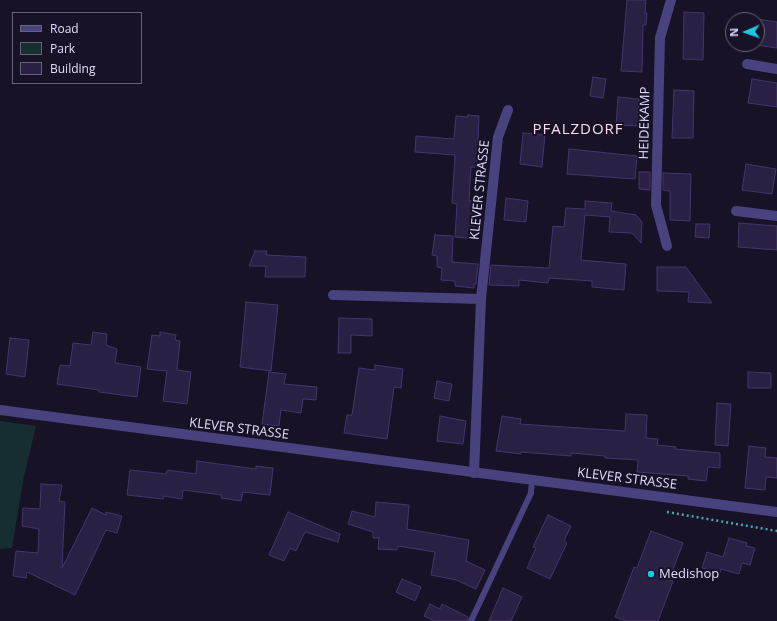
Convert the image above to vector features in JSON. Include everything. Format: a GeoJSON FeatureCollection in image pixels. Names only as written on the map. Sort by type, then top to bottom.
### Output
{"type":"FeatureCollection","features":[{"type":"Feature","properties":{"kind":"street","name":"HEIDEKAMP"},"geometry":{"type":"LineString","coordinates":[[667,246],[656,205],[660,38],[671,0]]}},
{"type":"Feature","properties":{"kind":"street"},"geometry":{"type":"LineString","coordinates":[[747,64],[777,69]]}},
{"type":"Feature","properties":{"kind":"street","name":"KLEVER STRASSE"},"geometry":{"type":"LineString","coordinates":[[474,473],[481,299],[498,137],[508,110]]}},
{"type":"Feature","properties":{"kind":"street"},"geometry":{"type":"LineString","coordinates":[[736,211],[777,216]]}},
{"type":"Feature","properties":{"kind":"street"},"geometry":{"type":"LineString","coordinates":[[333,295],[481,299]]}},
{"type":"Feature","properties":{"kind":"street","name":"KLEVER STRASSE"},"geometry":{"type":"LineString","coordinates":[[0,410],[777,512]]}},
{"type":"Feature","properties":{"kind":"lane"},"geometry":{"type":"LineString","coordinates":[[471,621],[531,493],[532,480]]}},
{"type":"Feature","properties":{"kind":"green space"},"geometry":{"type":"Polygon","coordinates":[[[0,421],[36,426],[24,476],[12,548],[0,549],[0,421]]]}},
{"type":"Feature","properties":{"kind":"building"},"geometry":{"type":"Polygon","coordinates":[[[627,0],[646,0],[645,13],[647,13],[646,25],[643,25],[642,72],[621,71],[627,0]]]}},
{"type":"Feature","properties":{"kind":"building"},"geometry":{"type":"Polygon","coordinates":[[[684,12],[704,13],[703,60],[683,59],[684,12]]]}},
{"type":"Feature","properties":{"kind":"building"},"geometry":{"type":"Polygon","coordinates":[[[765,20],[777,22],[777,48],[765,46],[765,20]]]}},
{"type":"Feature","properties":{"kind":"building"},"geometry":{"type":"Polygon","coordinates":[[[593,77],[606,79],[603,98],[590,96],[593,77]]]}},
{"type":"Feature","properties":{"kind":"building"},"geometry":{"type":"Polygon","coordinates":[[[752,79],[777,83],[777,107],[748,103],[752,79]]]}},
{"type":"Feature","properties":{"kind":"building"},"geometry":{"type":"Polygon","coordinates":[[[674,90],[694,91],[693,138],[672,138],[674,90]]]}},
{"type":"Feature","properties":{"kind":"building"},"geometry":{"type":"Polygon","coordinates":[[[618,97],[639,99],[638,114],[641,114],[640,126],[616,125],[618,97]]]}},
{"type":"Feature","properties":{"kind":"building"},"geometry":{"type":"Polygon","coordinates":[[[468,115],[479,116],[477,167],[471,167],[469,201],[479,201],[477,239],[455,237],[457,204],[452,203],[455,155],[415,152],[416,136],[454,139],[456,116],[468,117],[468,115]]]}},
{"type":"Feature","properties":{"kind":"building"},"geometry":{"type":"Polygon","coordinates":[[[523,133],[545,135],[542,167],[520,164],[523,133]]]}},
{"type":"Feature","properties":{"kind":"building"},"geometry":{"type":"Polygon","coordinates":[[[569,149],[637,156],[635,179],[567,174],[569,149]]]}},
{"type":"Feature","properties":{"kind":"building"},"geometry":{"type":"Polygon","coordinates":[[[746,164],[776,169],[772,194],[742,190],[746,164]]]}},
{"type":"Feature","properties":{"kind":"building"},"geometry":{"type":"Polygon","coordinates":[[[639,172],[650,172],[650,190],[639,189],[639,172]]]}},
{"type":"Feature","properties":{"kind":"building"},"geometry":{"type":"Polygon","coordinates":[[[663,173],[691,174],[690,221],[670,220],[670,191],[663,190],[663,173]]]}},
{"type":"Feature","properties":{"kind":"building"},"geometry":{"type":"Polygon","coordinates":[[[506,198],[528,201],[526,222],[504,220],[506,198]]]}},
{"type":"Feature","properties":{"kind":"building"},"geometry":{"type":"Polygon","coordinates":[[[585,201],[612,203],[611,211],[636,215],[642,222],[641,243],[632,233],[609,232],[610,217],[585,215],[581,260],[626,264],[624,290],[592,287],[592,281],[549,278],[548,283],[519,280],[519,286],[489,285],[491,265],[549,268],[553,226],[564,227],[566,208],[585,209],[585,201]]]}},
{"type":"Feature","properties":{"kind":"building"},"geometry":{"type":"Polygon","coordinates":[[[739,223],[777,226],[777,250],[738,247],[739,223]]]}},
{"type":"Feature","properties":{"kind":"building"},"geometry":{"type":"Polygon","coordinates":[[[696,224],[710,224],[709,238],[695,237],[696,224]]]}},
{"type":"Feature","properties":{"kind":"building"},"geometry":{"type":"Polygon","coordinates":[[[435,235],[453,236],[452,262],[478,264],[476,284],[474,284],[474,288],[455,286],[455,281],[441,280],[442,268],[437,267],[437,256],[432,255],[435,235]]]}},
{"type":"Feature","properties":{"kind":"building"},"geometry":{"type":"Polygon","coordinates":[[[255,251],[267,251],[266,255],[306,257],[305,277],[265,277],[266,266],[249,266],[255,251]]]}},
{"type":"Feature","properties":{"kind":"building"},"geometry":{"type":"Polygon","coordinates":[[[657,267],[686,267],[712,303],[688,302],[689,292],[657,291],[657,267]]]}},
{"type":"Feature","properties":{"kind":"building"},"geometry":{"type":"Polygon","coordinates":[[[246,302],[278,305],[271,371],[240,367],[246,302]]]}},
{"type":"Feature","properties":{"kind":"building"},"geometry":{"type":"Polygon","coordinates":[[[339,318],[372,319],[372,336],[351,335],[351,353],[338,353],[339,318]]]}},
{"type":"Feature","properties":{"kind":"building"},"geometry":{"type":"Polygon","coordinates":[[[93,332],[107,334],[106,345],[117,349],[115,363],[141,367],[137,397],[57,384],[60,365],[70,366],[73,343],[91,345],[93,332]]]}},
{"type":"Feature","properties":{"kind":"building"},"geometry":{"type":"Polygon","coordinates":[[[160,332],[176,335],[175,340],[180,341],[177,370],[191,372],[187,404],[163,401],[167,371],[147,369],[152,335],[160,336],[160,332]]]}},
{"type":"Feature","properties":{"kind":"building"},"geometry":{"type":"Polygon","coordinates":[[[10,338],[29,340],[25,377],[6,374],[10,338]]]}},
{"type":"Feature","properties":{"kind":"building"},"geometry":{"type":"Polygon","coordinates":[[[375,365],[403,369],[401,388],[394,387],[387,439],[344,433],[347,415],[352,415],[359,368],[375,370],[375,365]]]}},
{"type":"Feature","properties":{"kind":"building"},"geometry":{"type":"Polygon","coordinates":[[[269,372],[286,374],[284,384],[317,387],[316,400],[303,399],[301,413],[281,410],[279,426],[262,424],[269,372]]]}},
{"type":"Feature","properties":{"kind":"building"},"geometry":{"type":"Polygon","coordinates":[[[748,372],[771,373],[771,388],[748,388],[748,372]]]}},
{"type":"Feature","properties":{"kind":"building"},"geometry":{"type":"Polygon","coordinates":[[[437,381],[452,384],[449,401],[434,398],[437,381]]]}},
{"type":"Feature","properties":{"kind":"building"},"geometry":{"type":"Polygon","coordinates":[[[717,403],[731,404],[728,446],[715,445],[717,403]]]}},
{"type":"Feature","properties":{"kind":"building"},"geometry":{"type":"Polygon","coordinates":[[[626,414],[647,415],[646,438],[658,439],[657,445],[676,447],[675,449],[720,453],[720,468],[708,467],[706,481],[688,479],[688,476],[637,472],[638,460],[605,458],[605,456],[571,453],[571,456],[521,452],[521,454],[496,451],[502,416],[521,419],[520,424],[625,431],[626,414]]]}},
{"type":"Feature","properties":{"kind":"building"},"geometry":{"type":"Polygon","coordinates":[[[440,416],[466,421],[463,444],[437,441],[440,416]]]}},
{"type":"Feature","properties":{"kind":"building"},"geometry":{"type":"Polygon","coordinates":[[[749,446],[766,448],[765,457],[777,458],[777,478],[766,477],[765,490],[745,488],[749,446]]]}},
{"type":"Feature","properties":{"kind":"building"},"geometry":{"type":"Polygon","coordinates":[[[197,461],[256,469],[256,466],[273,468],[270,495],[243,492],[241,501],[221,498],[222,495],[183,490],[182,499],[164,496],[163,499],[127,495],[130,470],[166,474],[167,470],[196,474],[197,461]]]}},
{"type":"Feature","properties":{"kind":"building"},"geometry":{"type":"Polygon","coordinates":[[[41,484],[62,485],[59,501],[65,502],[62,568],[92,508],[106,515],[106,512],[122,516],[117,533],[106,530],[75,595],[27,572],[26,578],[13,576],[16,551],[38,553],[39,529],[22,526],[23,508],[40,509],[41,484]]]}},
{"type":"Feature","properties":{"kind":"building"},"geometry":{"type":"Polygon","coordinates":[[[376,502],[409,505],[407,529],[469,540],[466,561],[485,570],[476,589],[456,580],[431,575],[435,552],[398,546],[397,550],[378,549],[379,538],[373,538],[373,532],[348,524],[352,511],[375,517],[376,502]]]}},
{"type":"Feature","properties":{"kind":"building"},"geometry":{"type":"Polygon","coordinates":[[[288,512],[340,534],[338,542],[305,532],[296,551],[290,548],[284,561],[269,555],[288,512]]]}},
{"type":"Feature","properties":{"kind":"building"},"geometry":{"type":"Polygon","coordinates":[[[548,515],[571,526],[564,541],[567,543],[550,579],[527,568],[536,548],[533,547],[548,515]]]}},
{"type":"Feature","properties":{"kind":"building","name":"Medishop"},"geometry":{"type":"Polygon","coordinates":[[[651,531],[683,543],[669,580],[673,581],[658,621],[626,621],[615,617],[634,567],[637,568],[651,531]]]}},
{"type":"Feature","properties":{"kind":"building"},"geometry":{"type":"Polygon","coordinates":[[[729,538],[747,543],[746,546],[755,548],[750,565],[742,563],[739,574],[721,569],[720,573],[702,568],[707,552],[723,557],[729,538]]]}},
{"type":"Feature","properties":{"kind":"building"},"geometry":{"type":"Polygon","coordinates":[[[402,579],[421,587],[415,601],[396,592],[402,579]]]}},
{"type":"Feature","properties":{"kind":"building"},"geometry":{"type":"Polygon","coordinates":[[[503,588],[522,597],[511,621],[489,621],[503,588]]]}},
{"type":"Feature","properties":{"kind":"building"},"geometry":{"type":"Polygon","coordinates":[[[430,604],[440,609],[442,604],[468,617],[467,621],[434,621],[424,616],[430,604]]]}},
{"type":"Feature","properties":{"kind":"place","name":"Medishop"},"geometry":{"type":"Point","coordinates":[651,574]}},
{"type":"Feature","properties":{"kind":"district","name":"PFALZDORF"},"geometry":{"type":"Point","coordinates":[578,130]}}]}
